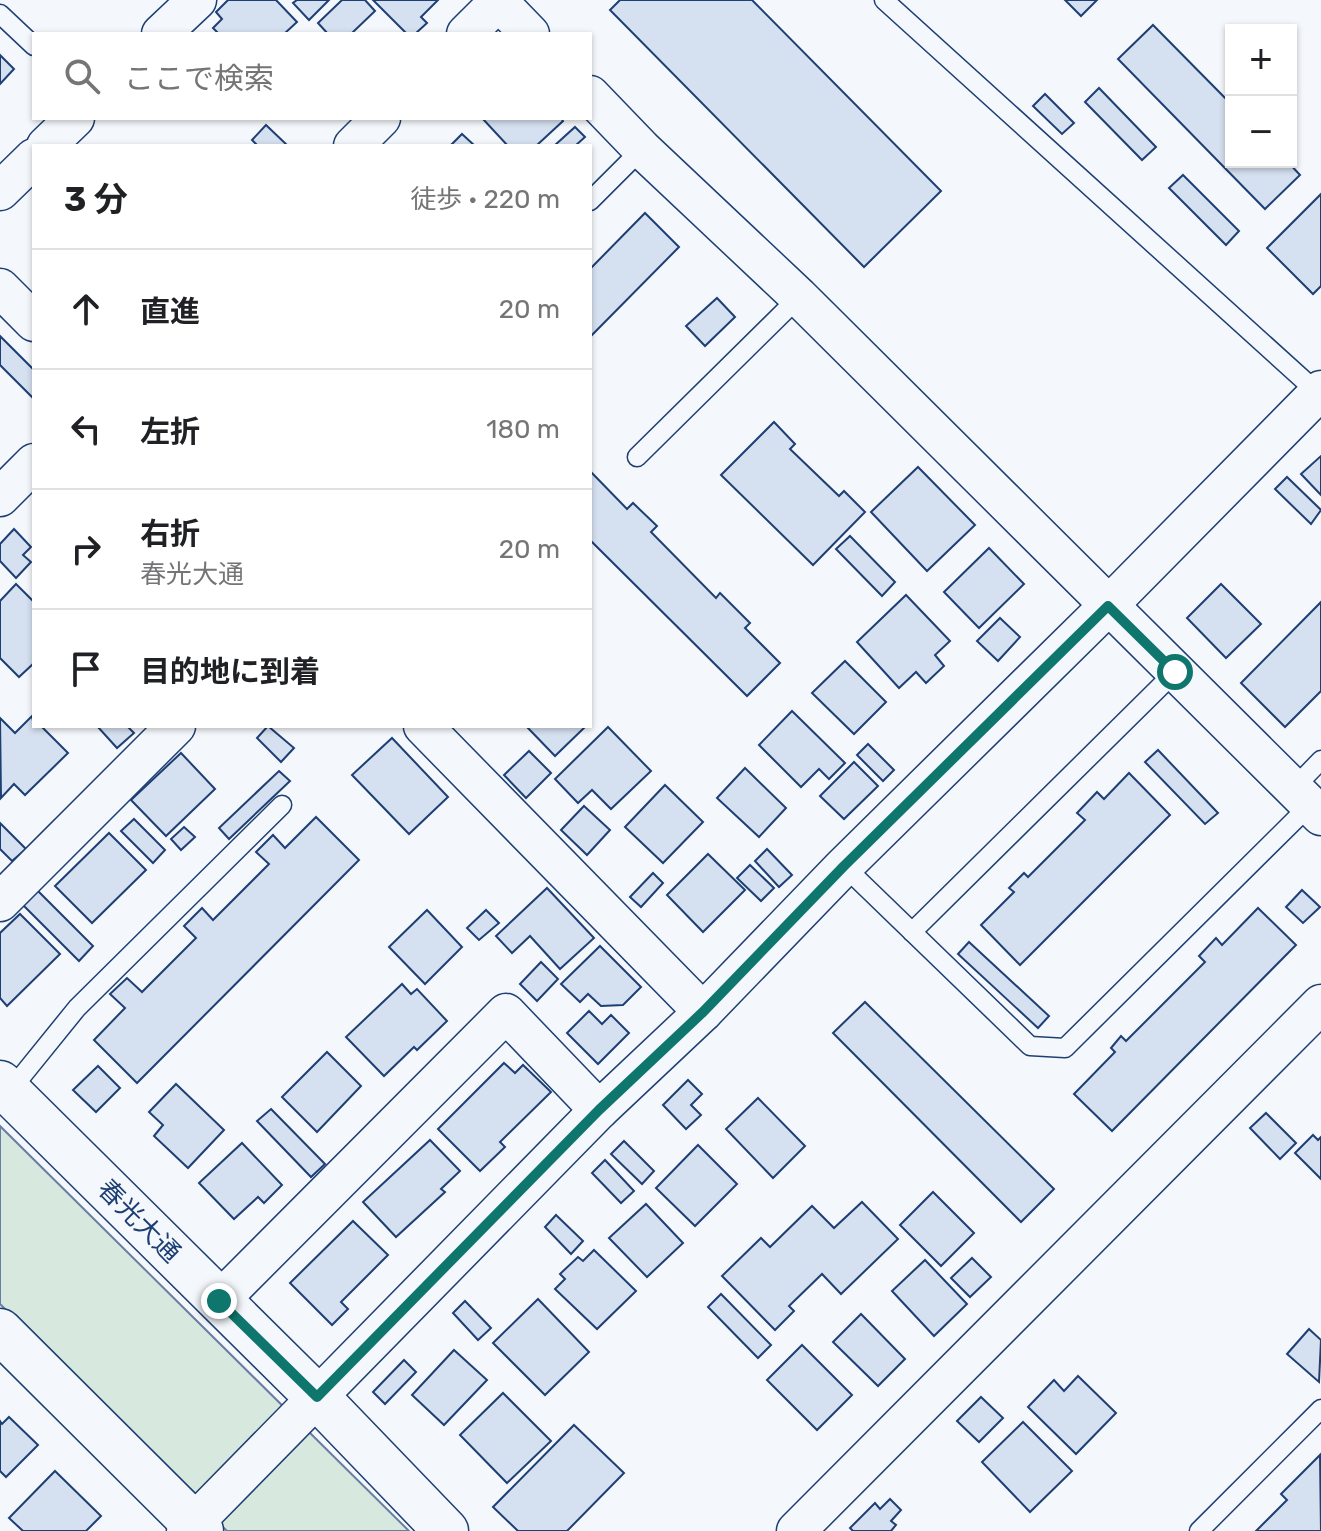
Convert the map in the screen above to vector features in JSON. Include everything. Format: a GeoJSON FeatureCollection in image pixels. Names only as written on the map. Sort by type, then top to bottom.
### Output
{"type":"FeatureCollection","features":[{"type":"Feature","properties":{"kind":"street"},"geometry":{"type":"LineString","coordinates":[[163,32],[197,0]]}},
{"type":"Feature","properties":{"kind":"street"},"geometry":{"type":"LineString","coordinates":[[468,32],[499,1],[528,32]]}},
{"type":"Feature","properties":{"kind":"street"},"geometry":{"type":"LineString","coordinates":[[592,97],[642,149],[799,297],[1308,803]]}},
{"type":"Feature","properties":{"kind":"street"},"geometry":{"type":"LineString","coordinates":[[43,142],[72,120]]}},
{"type":"Feature","properties":{"kind":"street"},"geometry":{"type":"LineString","coordinates":[[355,144],[379,120]]}},
{"type":"Feature","properties":{"kind":"street"},"geometry":{"type":"LineString","coordinates":[[0,191],[32,155]]}},
{"type":"Feature","properties":{"kind":"street"},"geometry":{"type":"LineString","coordinates":[[0,288],[32,320]]}},
{"type":"Feature","properties":{"kind":"street"},"geometry":{"type":"LineString","coordinates":[[0,1331],[194,1528],[317,1397],[599,1110],[703,1012],[844,866],[1108,606],[1319,392]]}},
{"type":"Feature","properties":{"kind":"street"},"geometry":{"type":"LineString","coordinates":[[0,497],[32,465]]}},
{"type":"Feature","properties":{"kind":"street"},"geometry":{"type":"LineString","coordinates":[[0,902],[174,728]]}},
{"type":"Feature","properties":{"kind":"street"},"geometry":{"type":"LineString","coordinates":[[425,728],[703,1012]]}},
{"type":"Feature","properties":{"kind":"street"},"geometry":{"type":"LineString","coordinates":[[796,1531],[1321,1004]]}},
{"type":"Feature","properties":{"kind":"street"},"geometry":{"type":"LineString","coordinates":[[219,1301],[506,1013],[599,1110]]}},
{"type":"Feature","properties":{"kind":"street","name":"春光大通"},"geometry":{"type":"LineString","coordinates":[[5,1088],[317,1397],[446,1531]]}},
{"type":"Feature","properties":{"kind":"lane"},"geometry":{"type":"LineString","coordinates":[[884,0],[1319,392]]}},
{"type":"Feature","properties":{"kind":"lane"},"geometry":{"type":"LineString","coordinates":[[0,14],[32,44]]}},
{"type":"Feature","properties":{"kind":"lane"},"geometry":{"type":"LineString","coordinates":[[592,199],[642,149]]}},
{"type":"Feature","properties":{"kind":"lane"},"geometry":{"type":"LineString","coordinates":[[637,457],[799,297]]}},
{"type":"Feature","properties":{"kind":"lane"},"geometry":{"type":"LineString","coordinates":[[912,932],[1175,672]]}},
{"type":"Feature","properties":{"kind":"lane"},"geometry":{"type":"LineString","coordinates":[[844,866],[1030,1046],[1065,1048],[1308,803],[1321,760]]}},
{"type":"Feature","properties":{"kind":"lane"},"geometry":{"type":"LineString","coordinates":[[5,1088],[77,1008],[282,805]]}},
{"type":"Feature","properties":{"kind":"lane"},"geometry":{"type":"LineString","coordinates":[[1199,1531],[1321,1409]]}},
{"type":"Feature","properties":{"kind":"shaded area"},"geometry":{"type":"Polygon","coordinates":[[[0,1126],[409,1531],[227,1531],[0,1304],[0,1126]]]}},
{"type":"Feature","properties":{"kind":"building"},"geometry":{"type":"Polygon","coordinates":[[[228,0],[276,0],[297,22],[286,32],[217,32],[213,28],[222,19],[216,12],[228,0]]]}},
{"type":"Feature","properties":{"kind":"building"},"geometry":{"type":"Polygon","coordinates":[[[297,0],[329,0],[309,20],[293,3],[297,0]]]}},
{"type":"Feature","properties":{"kind":"building"},"geometry":{"type":"Polygon","coordinates":[[[342,0],[365,0],[375,11],[353,32],[326,32],[318,23],[342,0]]]}},
{"type":"Feature","properties":{"kind":"building"},"geometry":{"type":"Polygon","coordinates":[[[373,0],[438,0],[421,17],[427,23],[417,32],[405,32],[373,0]]]}},
{"type":"Feature","properties":{"kind":"building"},"geometry":{"type":"Polygon","coordinates":[[[620,0],[752,0],[941,191],[864,267],[610,10],[620,0]]]}},
{"type":"Feature","properties":{"kind":"building"},"geometry":{"type":"Polygon","coordinates":[[[1065,0],[1097,0],[1081,16],[1065,0]]]}},
{"type":"Feature","properties":{"kind":"building"},"geometry":{"type":"Polygon","coordinates":[[[1153,25],[1225,98],[1225,168],[1294,168],[1300,175],[1265,209],[1118,59],[1153,25]]]}},
{"type":"Feature","properties":{"kind":"building"},"geometry":{"type":"Polygon","coordinates":[[[0,55],[14,69],[0,84],[0,55]]]}},
{"type":"Feature","properties":{"kind":"building"},"geometry":{"type":"Polygon","coordinates":[[[1099,88],[1156,147],[1142,160],[1085,102],[1099,88]]]}},
{"type":"Feature","properties":{"kind":"building"},"geometry":{"type":"Polygon","coordinates":[[[1045,94],[1074,123],[1062,134],[1033,106],[1045,94]]]}},
{"type":"Feature","properties":{"kind":"building"},"geometry":{"type":"Polygon","coordinates":[[[484,120],[563,121],[538,144],[506,144],[484,120]]]}},
{"type":"Feature","properties":{"kind":"building"},"geometry":{"type":"Polygon","coordinates":[[[266,125],[286,144],[256,144],[252,140],[266,125]]]}},
{"type":"Feature","properties":{"kind":"building"},"geometry":{"type":"Polygon","coordinates":[[[575,127],[585,137],[577,144],[556,144],[575,127]]]}},
{"type":"Feature","properties":{"kind":"building"},"geometry":{"type":"Polygon","coordinates":[[[462,134],[473,144],[452,144],[462,134]]]}},
{"type":"Feature","properties":{"kind":"building"},"geometry":{"type":"Polygon","coordinates":[[[1183,175],[1239,231],[1226,245],[1169,188],[1183,175]]]}},
{"type":"Feature","properties":{"kind":"building"},"geometry":{"type":"Polygon","coordinates":[[[1321,194],[1321,286],[1313,294],[1267,248],[1321,194]]]}},
{"type":"Feature","properties":{"kind":"building"},"geometry":{"type":"Polygon","coordinates":[[[645,213],[679,247],[592,335],[592,267],[645,213]]]}},
{"type":"Feature","properties":{"kind":"building"},"geometry":{"type":"Polygon","coordinates":[[[717,298],[735,317],[705,346],[686,326],[717,298]]]}},
{"type":"Feature","properties":{"kind":"building"},"geometry":{"type":"Polygon","coordinates":[[[0,336],[32,368],[32,397],[0,365],[0,336]]]}},
{"type":"Feature","properties":{"kind":"building"},"geometry":{"type":"Polygon","coordinates":[[[774,422],[795,444],[790,449],[839,496],[844,491],[865,512],[813,565],[721,475],[774,422]]]}},
{"type":"Feature","properties":{"kind":"building"},"geometry":{"type":"Polygon","coordinates":[[[1321,456],[1321,495],[1301,474],[1321,456]]]}},
{"type":"Feature","properties":{"kind":"building"},"geometry":{"type":"Polygon","coordinates":[[[918,467],[975,525],[927,571],[871,512],[918,467]]]}},
{"type":"Feature","properties":{"kind":"building"},"geometry":{"type":"Polygon","coordinates":[[[592,473],[627,509],[633,503],[657,526],[651,532],[716,598],[720,593],[750,623],[745,628],[780,663],[747,696],[592,542],[592,473]]]}},
{"type":"Feature","properties":{"kind":"building"},"geometry":{"type":"Polygon","coordinates":[[[1287,477],[1321,510],[1311,524],[1275,489],[1287,477]]]}},
{"type":"Feature","properties":{"kind":"building"},"geometry":{"type":"Polygon","coordinates":[[[14,529],[31,547],[23,555],[31,562],[16,578],[0,561],[0,544],[14,529]]]}},
{"type":"Feature","properties":{"kind":"building"},"geometry":{"type":"Polygon","coordinates":[[[850,536],[895,582],[882,596],[836,549],[850,536]]]}},
{"type":"Feature","properties":{"kind":"building"},"geometry":{"type":"Polygon","coordinates":[[[989,548],[1024,584],[979,628],[944,592],[989,548]]]}},
{"type":"Feature","properties":{"kind":"building"},"geometry":{"type":"Polygon","coordinates":[[[16,584],[32,600],[32,665],[19,677],[0,658],[0,601],[16,584]]]}},
{"type":"Feature","properties":{"kind":"building"},"geometry":{"type":"Polygon","coordinates":[[[1221,584],[1261,624],[1226,658],[1187,618],[1221,584]]]}},
{"type":"Feature","properties":{"kind":"building"},"geometry":{"type":"Polygon","coordinates":[[[906,595],[950,641],[935,655],[944,666],[926,683],[916,672],[899,688],[857,642],[906,595]]]}},
{"type":"Feature","properties":{"kind":"building"},"geometry":{"type":"Polygon","coordinates":[[[1321,602],[1321,691],[1285,727],[1241,683],[1321,602]]]}},
{"type":"Feature","properties":{"kind":"building"},"geometry":{"type":"Polygon","coordinates":[[[1000,618],[1020,637],[998,661],[977,641],[1000,618]]]}},
{"type":"Feature","properties":{"kind":"building"},"geometry":{"type":"Polygon","coordinates":[[[845,661],[886,702],[854,734],[812,693],[845,661]]]}},
{"type":"Feature","properties":{"kind":"building"},"geometry":{"type":"Polygon","coordinates":[[[792,711],[845,763],[829,779],[819,769],[801,787],[759,745],[792,711]]]}},
{"type":"Feature","properties":{"kind":"building"},"geometry":{"type":"Polygon","coordinates":[[[32,716],[32,728],[43,728],[68,753],[25,795],[14,784],[1,798],[0,718],[15,733],[32,716]]]}},
{"type":"Feature","properties":{"kind":"building"},"geometry":{"type":"Polygon","coordinates":[[[608,727],[651,771],[611,809],[592,790],[578,803],[555,779],[608,727]]]}},
{"type":"Feature","properties":{"kind":"building"},"geometry":{"type":"Polygon","coordinates":[[[99,728],[129,728],[134,733],[117,748],[99,728]]]}},
{"type":"Feature","properties":{"kind":"building"},"geometry":{"type":"Polygon","coordinates":[[[266,728],[270,728],[294,748],[281,762],[257,738],[266,728]]]}},
{"type":"Feature","properties":{"kind":"building"},"geometry":{"type":"Polygon","coordinates":[[[528,728],[584,728],[555,756],[528,728]]]}},
{"type":"Feature","properties":{"kind":"building"},"geometry":{"type":"Polygon","coordinates":[[[392,738],[448,797],[409,834],[352,775],[392,738]]]}},
{"type":"Feature","properties":{"kind":"building"},"geometry":{"type":"Polygon","coordinates":[[[868,744],[894,770],[883,781],[857,755],[868,744]]]}},
{"type":"Feature","properties":{"kind":"building"},"geometry":{"type":"Polygon","coordinates":[[[1158,750],[1218,813],[1205,824],[1145,762],[1158,750]]]}},
{"type":"Feature","properties":{"kind":"building"},"geometry":{"type":"Polygon","coordinates":[[[529,751],[551,773],[526,798],[504,775],[529,751]]]}},
{"type":"Feature","properties":{"kind":"building"},"geometry":{"type":"Polygon","coordinates":[[[181,753],[215,789],[166,836],[131,800],[181,753]]]}},
{"type":"Feature","properties":{"kind":"building"},"geometry":{"type":"Polygon","coordinates":[[[854,762],[878,786],[844,819],[820,796],[854,762]]]}},
{"type":"Feature","properties":{"kind":"building"},"geometry":{"type":"Polygon","coordinates":[[[745,768],[786,808],[759,837],[717,798],[745,768]]]}},
{"type":"Feature","properties":{"kind":"building"},"geometry":{"type":"Polygon","coordinates":[[[279,771],[290,781],[229,839],[219,828],[279,771]]]}},
{"type":"Feature","properties":{"kind":"building"},"geometry":{"type":"Polygon","coordinates":[[[1129,773],[1170,815],[1020,965],[981,925],[1014,892],[1009,888],[1024,873],[1028,877],[1085,820],[1077,813],[1097,792],[1104,799],[1129,773]]]}},
{"type":"Feature","properties":{"kind":"building"},"geometry":{"type":"Polygon","coordinates":[[[665,785],[703,822],[663,863],[625,827],[665,785]]]}},
{"type":"Feature","properties":{"kind":"building"},"geometry":{"type":"Polygon","coordinates":[[[584,806],[610,830],[587,855],[561,830],[584,806]]]}},
{"type":"Feature","properties":{"kind":"building"},"geometry":{"type":"Polygon","coordinates":[[[316,817],[359,860],[137,1083],[94,1040],[125,1008],[110,994],[127,978],[142,992],[196,938],[184,926],[202,908],[213,920],[269,864],[256,852],[273,835],[285,848],[316,817]]]}},
{"type":"Feature","properties":{"kind":"building"},"geometry":{"type":"Polygon","coordinates":[[[134,819],[165,850],[153,863],[121,831],[134,819]]]}},
{"type":"Feature","properties":{"kind":"building"},"geometry":{"type":"Polygon","coordinates":[[[0,823],[26,849],[12,861],[0,849],[0,823]]]}},
{"type":"Feature","properties":{"kind":"building"},"geometry":{"type":"Polygon","coordinates":[[[184,827],[195,837],[181,850],[171,839],[184,827]]]}},
{"type":"Feature","properties":{"kind":"building"},"geometry":{"type":"Polygon","coordinates":[[[109,833],[146,870],[92,923],[55,886],[109,833]]]}},
{"type":"Feature","properties":{"kind":"building"},"geometry":{"type":"Polygon","coordinates":[[[767,849],[792,875],[779,887],[755,861],[767,849]]]}},
{"type":"Feature","properties":{"kind":"building"},"geometry":{"type":"Polygon","coordinates":[[[708,854],[745,890],[703,932],[667,895],[708,854]]]}},
{"type":"Feature","properties":{"kind":"building"},"geometry":{"type":"Polygon","coordinates":[[[750,865],[774,888],[761,901],[737,878],[750,865]]]}},
{"type":"Feature","properties":{"kind":"building"},"geometry":{"type":"Polygon","coordinates":[[[653,873],[663,883],[641,907],[630,897],[653,873]]]}},
{"type":"Feature","properties":{"kind":"building"},"geometry":{"type":"Polygon","coordinates":[[[547,888],[594,938],[560,969],[530,936],[512,953],[496,936],[547,888]]]}},
{"type":"Feature","properties":{"kind":"building"},"geometry":{"type":"Polygon","coordinates":[[[1302,890],[1320,907],[1303,923],[1286,907],[1302,890]]]}},
{"type":"Feature","properties":{"kind":"building"},"geometry":{"type":"Polygon","coordinates":[[[38,891],[93,946],[79,961],[23,905],[38,891]]]}},
{"type":"Feature","properties":{"kind":"building"},"geometry":{"type":"Polygon","coordinates":[[[1258,908],[1296,945],[1112,1131],[1074,1094],[1115,1052],[1111,1048],[1121,1036],[1126,1041],[1205,962],[1199,956],[1216,938],[1222,945],[1258,908]]]}},
{"type":"Feature","properties":{"kind":"building"},"geometry":{"type":"Polygon","coordinates":[[[427,910],[462,947],[425,984],[389,947],[427,910]]]}},
{"type":"Feature","properties":{"kind":"building"},"geometry":{"type":"Polygon","coordinates":[[[486,910],[499,923],[479,940],[467,928],[486,910]]]}},
{"type":"Feature","properties":{"kind":"building"},"geometry":{"type":"Polygon","coordinates":[[[20,914],[60,954],[7,1006],[0,998],[0,933],[20,914]]]}},
{"type":"Feature","properties":{"kind":"building"},"geometry":{"type":"Polygon","coordinates":[[[969,942],[1049,1016],[1038,1028],[958,954],[969,942]]]}},
{"type":"Feature","properties":{"kind":"building"},"geometry":{"type":"Polygon","coordinates":[[[600,946],[641,987],[623,1005],[601,1006],[588,994],[580,1002],[561,984],[600,946]]]}},
{"type":"Feature","properties":{"kind":"building"},"geometry":{"type":"Polygon","coordinates":[[[541,962],[558,979],[537,1001],[520,984],[541,962]]]}},
{"type":"Feature","properties":{"kind":"building"},"geometry":{"type":"Polygon","coordinates":[[[402,984],[411,994],[417,989],[447,1021],[384,1076],[346,1037],[402,984]]]}},
{"type":"Feature","properties":{"kind":"building"},"geometry":{"type":"Polygon","coordinates":[[[865,1002],[1054,1189],[1021,1222],[833,1033],[865,1002]]]}},
{"type":"Feature","properties":{"kind":"building"},"geometry":{"type":"Polygon","coordinates":[[[589,1011],[602,1024],[611,1015],[629,1033],[598,1064],[567,1033],[589,1011]]]}},
{"type":"Feature","properties":{"kind":"building"},"geometry":{"type":"Polygon","coordinates":[[[327,1052],[361,1086],[317,1132],[282,1097],[327,1052]]]}},
{"type":"Feature","properties":{"kind":"building"},"geometry":{"type":"Polygon","coordinates":[[[504,1063],[515,1073],[523,1065],[551,1092],[500,1142],[505,1147],[480,1171],[438,1129],[504,1063]]]}},
{"type":"Feature","properties":{"kind":"building"},"geometry":{"type":"Polygon","coordinates":[[[98,1066],[120,1088],[96,1112],[73,1090],[98,1066]]]}},
{"type":"Feature","properties":{"kind":"building"},"geometry":{"type":"Polygon","coordinates":[[[688,1080],[702,1094],[691,1105],[701,1115],[686,1129],[663,1105],[688,1080]]]}},
{"type":"Feature","properties":{"kind":"building"},"geometry":{"type":"Polygon","coordinates":[[[176,1084],[224,1130],[188,1168],[154,1136],[163,1125],[149,1112],[176,1084]]]}},
{"type":"Feature","properties":{"kind":"building"},"geometry":{"type":"Polygon","coordinates":[[[758,1098],[805,1146],[773,1178],[726,1129],[758,1098]]]}},
{"type":"Feature","properties":{"kind":"building"},"geometry":{"type":"Polygon","coordinates":[[[271,1109],[325,1164],[311,1177],[257,1121],[271,1109]]]}},
{"type":"Feature","properties":{"kind":"building"},"geometry":{"type":"Polygon","coordinates":[[[1266,1113],[1296,1143],[1280,1159],[1250,1128],[1266,1113]]]}},
{"type":"Feature","properties":{"kind":"building"},"geometry":{"type":"Polygon","coordinates":[[[1313,1135],[1318,1140],[1321,1137],[1321,1179],[1295,1153],[1313,1135]]]}},
{"type":"Feature","properties":{"kind":"building"},"geometry":{"type":"Polygon","coordinates":[[[430,1140],[460,1171],[441,1189],[445,1192],[396,1237],[363,1202],[430,1140]]]}},
{"type":"Feature","properties":{"kind":"building"},"geometry":{"type":"Polygon","coordinates":[[[624,1141],[654,1171],[642,1184],[611,1154],[624,1141]]]}},
{"type":"Feature","properties":{"kind":"building"},"geometry":{"type":"Polygon","coordinates":[[[242,1143],[282,1185],[264,1203],[258,1197],[234,1219],[199,1183],[242,1143]]]}},
{"type":"Feature","properties":{"kind":"building"},"geometry":{"type":"Polygon","coordinates":[[[698,1145],[737,1184],[695,1226],[656,1188],[698,1145]]]}},
{"type":"Feature","properties":{"kind":"building"},"geometry":{"type":"Polygon","coordinates":[[[605,1160],[634,1191],[621,1203],[592,1173],[605,1160]]]}},
{"type":"Feature","properties":{"kind":"building"},"geometry":{"type":"Polygon","coordinates":[[[933,1192],[974,1233],[941,1266],[900,1225],[933,1192]]]}},
{"type":"Feature","properties":{"kind":"building"},"geometry":{"type":"Polygon","coordinates":[[[862,1202],[898,1239],[841,1294],[822,1274],[789,1306],[794,1311],[775,1330],[722,1276],[761,1238],[770,1247],[812,1206],[834,1228],[862,1202]]]}},
{"type":"Feature","properties":{"kind":"building"},"geometry":{"type":"Polygon","coordinates":[[[646,1204],[683,1243],[647,1277],[609,1238],[646,1204]]]}},
{"type":"Feature","properties":{"kind":"building"},"geometry":{"type":"Polygon","coordinates":[[[556,1215],[583,1241],[571,1254],[545,1227],[556,1215]]]}},
{"type":"Feature","properties":{"kind":"building"},"geometry":{"type":"Polygon","coordinates":[[[353,1221],[388,1255],[341,1302],[348,1309],[332,1325],[290,1283],[353,1221]]]}},
{"type":"Feature","properties":{"kind":"building"},"geometry":{"type":"Polygon","coordinates":[[[594,1250],[636,1291],[597,1329],[555,1289],[565,1279],[560,1274],[578,1257],[583,1261],[594,1250]]]}},
{"type":"Feature","properties":{"kind":"building"},"geometry":{"type":"Polygon","coordinates":[[[972,1258],[991,1277],[970,1297],[951,1278],[972,1258]]]}},
{"type":"Feature","properties":{"kind":"building"},"geometry":{"type":"Polygon","coordinates":[[[925,1260],[967,1304],[934,1336],[892,1291],[925,1260]]]}},
{"type":"Feature","properties":{"kind":"building"},"geometry":{"type":"Polygon","coordinates":[[[721,1294],[771,1345],[758,1358],[708,1307],[721,1294]]]}},
{"type":"Feature","properties":{"kind":"building"},"geometry":{"type":"Polygon","coordinates":[[[538,1299],[589,1352],[545,1395],[493,1343],[538,1299]]]}},
{"type":"Feature","properties":{"kind":"building"},"geometry":{"type":"Polygon","coordinates":[[[465,1301],[491,1328],[478,1340],[453,1313],[465,1301]]]}},
{"type":"Feature","properties":{"kind":"building"},"geometry":{"type":"Polygon","coordinates":[[[861,1314],[905,1359],[878,1386],[833,1342],[861,1314]]]}},
{"type":"Feature","properties":{"kind":"building"},"geometry":{"type":"Polygon","coordinates":[[[1309,1329],[1321,1340],[1319,1382],[1287,1354],[1309,1329]]]}},
{"type":"Feature","properties":{"kind":"building"},"geometry":{"type":"Polygon","coordinates":[[[802,1345],[852,1395],[817,1430],[767,1380],[802,1345]]]}},
{"type":"Feature","properties":{"kind":"building"},"geometry":{"type":"Polygon","coordinates":[[[454,1350],[487,1380],[444,1425],[412,1395],[454,1350]]]}},
{"type":"Feature","properties":{"kind":"building"},"geometry":{"type":"Polygon","coordinates":[[[404,1360],[416,1372],[385,1404],[373,1392],[404,1360]]]}},
{"type":"Feature","properties":{"kind":"building"},"geometry":{"type":"Polygon","coordinates":[[[1078,1376],[1116,1413],[1076,1454],[1028,1407],[1054,1380],[1064,1391],[1078,1376]]]}},
{"type":"Feature","properties":{"kind":"building"},"geometry":{"type":"Polygon","coordinates":[[[503,1393],[551,1441],[507,1483],[460,1435],[503,1393]]]}},
{"type":"Feature","properties":{"kind":"building"},"geometry":{"type":"Polygon","coordinates":[[[981,1397],[1003,1418],[979,1442],[957,1421],[981,1397]]]}},
{"type":"Feature","properties":{"kind":"building"},"geometry":{"type":"Polygon","coordinates":[[[9,1417],[38,1445],[6,1477],[0,1471],[0,1421],[2,1424],[9,1417]]]}},
{"type":"Feature","properties":{"kind":"building"},"geometry":{"type":"Polygon","coordinates":[[[1023,1422],[1072,1471],[1030,1512],[982,1462],[1023,1422]]]}},
{"type":"Feature","properties":{"kind":"building"},"geometry":{"type":"Polygon","coordinates":[[[574,1425],[624,1473],[567,1531],[518,1531],[493,1507],[574,1425]]]}},
{"type":"Feature","properties":{"kind":"building"},"geometry":{"type":"Polygon","coordinates":[[[1320,1455],[1321,1531],[1256,1531],[1287,1500],[1281,1494],[1320,1455]]]}},
{"type":"Feature","properties":{"kind":"building"},"geometry":{"type":"Polygon","coordinates":[[[55,1471],[101,1516],[86,1531],[23,1531],[9,1518],[55,1471]]]}},
{"type":"Feature","properties":{"kind":"building"},"geometry":{"type":"Polygon","coordinates":[[[890,1499],[901,1510],[891,1521],[896,1525],[891,1531],[853,1531],[850,1528],[875,1503],[880,1509],[890,1499]]]}},
{"type":"Feature","properties":{"kind":"route"},"geometry":{"type":"LineString","coordinates":[[219,1301],[317,1397],[599,1110],[703,1012],[844,866],[1108,606],[1175,672]]}}]}
